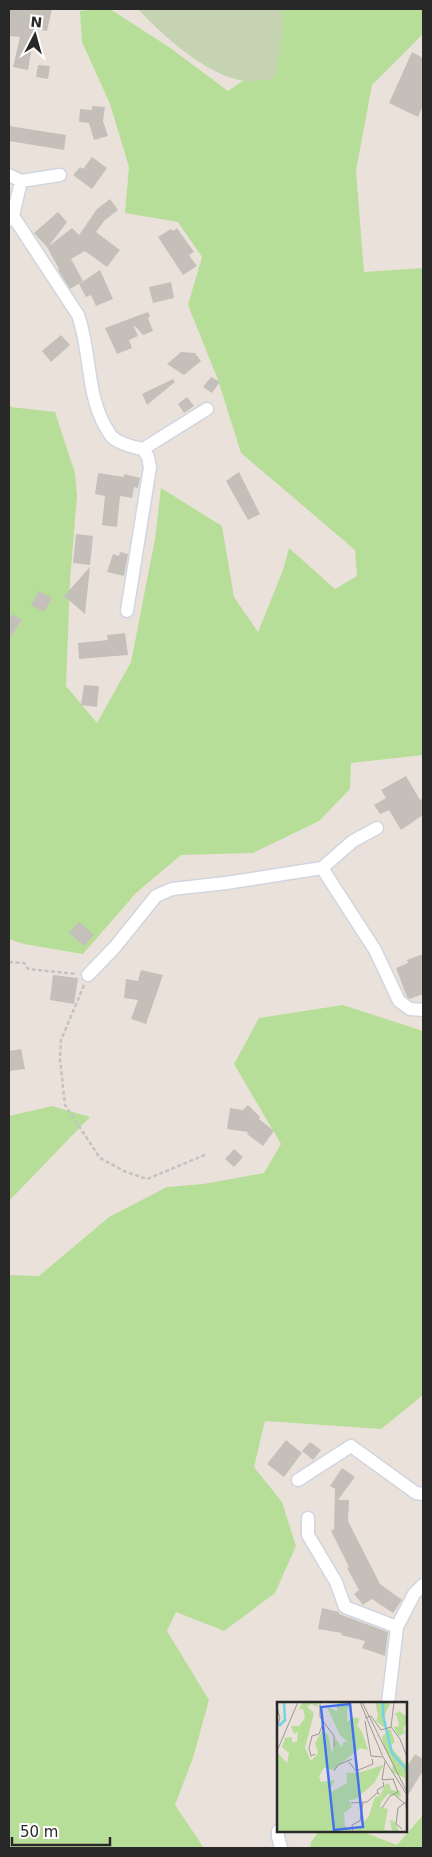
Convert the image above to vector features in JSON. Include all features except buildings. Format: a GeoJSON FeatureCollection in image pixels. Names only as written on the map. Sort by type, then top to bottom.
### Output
{"type":"FeatureCollection","features":[{"type":"Feature","properties":{"kind":"street"},"geometry":{"type":"LineString","coordinates":[[9,175],[21,181],[60,175]]}},
{"type":"Feature","properties":{"kind":"street"},"geometry":{"type":"LineString","coordinates":[[21,181],[11,218],[78,315],[84,330],[93,399],[111,436],[126,446],[142,449],[207,409]]}},
{"type":"Feature","properties":{"kind":"street"},"geometry":{"type":"LineString","coordinates":[[127,611],[150,467],[148,457],[142,449]]}},
{"type":"Feature","properties":{"kind":"street"},"geometry":{"type":"LineString","coordinates":[[88,975],[115,947],[156,896],[172,889],[226,883],[322,868],[353,840],[377,828]]}},
{"type":"Feature","properties":{"kind":"street"},"geometry":{"type":"LineString","coordinates":[[322,868],[375,950],[399,1001],[410,1010],[423,1010]]}},
{"type":"Feature","properties":{"kind":"street"},"geometry":{"type":"LineString","coordinates":[[298,1480],[351,1446],[416,1493],[423,1494]]}},
{"type":"Feature","properties":{"kind":"street"},"geometry":{"type":"LineString","coordinates":[[308,1518],[308,1535],[336,1582],[345,1607],[397,1627]]}},
{"type":"Feature","properties":{"kind":"street"},"geometry":{"type":"LineString","coordinates":[[388,1702],[397,1627],[414,1594],[423,1585]]}},
{"type":"Feature","properties":{"kind":"street"},"geometry":{"type":"LineString","coordinates":[[278,1832],[281,1848]]}},
{"type":"Feature","properties":{"kind":"path"},"geometry":{"type":"LineString","coordinates":[[9,962],[24,963],[28,969],[88,975],[61,1040],[60,1059],[65,1105],[100,1158],[126,1172],[147,1179],[207,1154]]}},
{"type":"Feature","properties":{"kind":"green space"},"geometry":{"type":"Polygon","coordinates":[[[110,9],[169,47],[228,91],[266,65],[272,9],[423,9],[423,34],[372,85],[356,171],[364,272],[423,268],[423,755],[351,763],[350,789],[319,821],[253,853],[181,855],[136,893],[83,954],[24,944],[9,939],[9,403],[11,407],[55,412],[75,473],[77,496],[70,581],[66,686],[97,723],[131,662],[155,539],[161,488],[222,526],[234,597],[258,632],[283,570],[289,548],[335,589],[357,576],[355,550],[241,453],[218,380],[188,305],[202,257],[178,222],[125,213],[129,167],[110,104],[82,42],[80,11],[110,9]]]}},
{"type":"Feature","properties":{"kind":"green space"},"geometry":{"type":"Polygon","coordinates":[[[138,9],[281,9],[283,27],[276,73],[272,79],[245,81],[216,72],[173,42],[138,9]]]}},
{"type":"Feature","properties":{"kind":"green space"},"geometry":{"type":"Polygon","coordinates":[[[343,1005],[423,1031],[423,1395],[381,1429],[265,1421],[254,1467],[282,1502],[296,1546],[275,1593],[224,1631],[176,1612],[167,1631],[209,1700],[193,1758],[175,1805],[204,1848],[9,1848],[9,1275],[39,1276],[109,1217],[167,1187],[203,1184],[264,1173],[281,1144],[234,1064],[259,1018],[343,1005]]]}},
{"type":"Feature","properties":{"kind":"green space"},"geometry":{"type":"Polygon","coordinates":[[[52,1106],[90,1117],[9,1201],[9,1116],[52,1106]]]}},
{"type":"Feature","properties":{"kind":"green space"},"geometry":{"type":"Polygon","coordinates":[[[423,1815],[423,1848],[310,1848],[311,1842],[318,1832],[364,1832],[397,1845],[423,1815]]]}}]}
